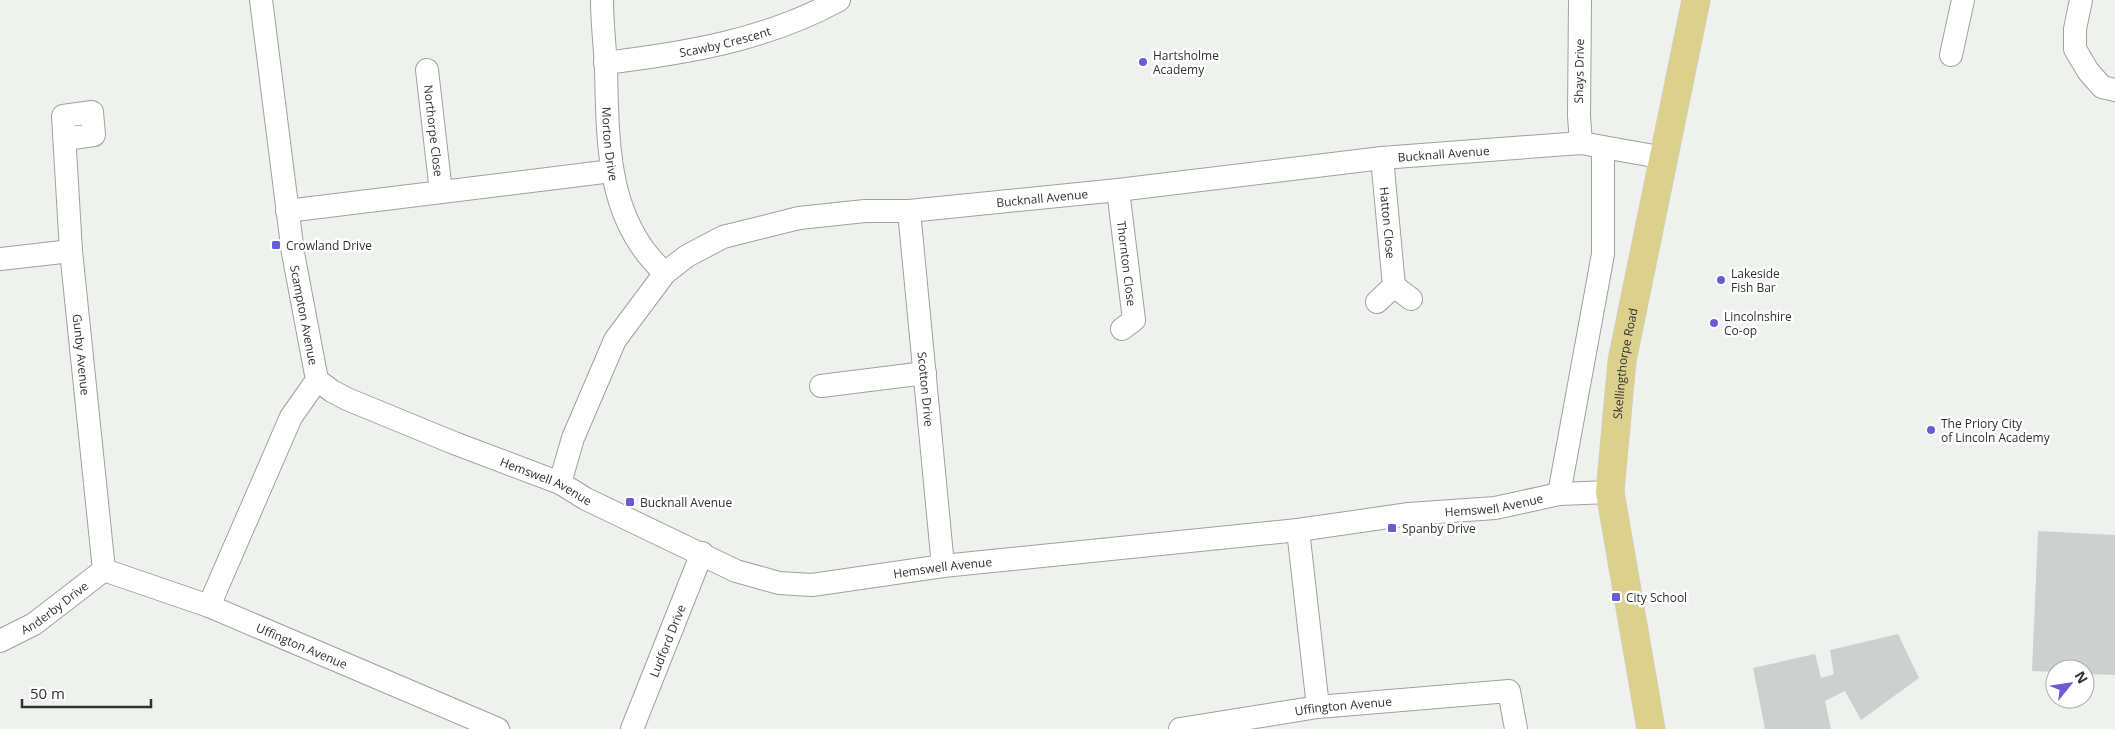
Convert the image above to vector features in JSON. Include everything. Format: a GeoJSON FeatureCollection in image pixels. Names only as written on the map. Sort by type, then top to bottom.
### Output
{"type":"FeatureCollection","features":[{"type":"Feature","properties":{"kind":"main road","name":"Skellingthorpe Road"},"geometry":{"type":"LineString","coordinates":[[1651,729],[1610,492],[1622,361],[1696,0]]}},
{"type":"Feature","properties":{"kind":"street","name":"Scampton Avenue"},"geometry":{"type":"LineString","coordinates":[[209,606],[291,417],[317,380],[293,254],[261,0]]}},
{"type":"Feature","properties":{"kind":"street","name":"Morton Drive"},"geometry":{"type":"LineString","coordinates":[[602,0],[607,129],[617,197],[629,225],[649,258],[665,273]]}},
{"type":"Feature","properties":{"kind":"street","name":"Scawby Crescent"},"geometry":{"type":"LineString","coordinates":[[605,63],[678,54],[740,40],[779,28],[820,11],[839,0]]}},
{"type":"Feature","properties":{"kind":"street","name":"Shays Drive"},"geometry":{"type":"LineString","coordinates":[[1580,0],[1578,116],[1592,145]]}},
{"type":"Feature","properties":{"kind":"street"},"geometry":{"type":"LineString","coordinates":[[1950,55],[1963,0]]}},
{"type":"Feature","properties":{"kind":"street"},"geometry":{"type":"LineString","coordinates":[[2081,0],[2075,29],[2075,49],[2088,71],[2102,87],[2115,90]]}},
{"type":"Feature","properties":{"kind":"street","name":"Northorpe Close"},"geometry":{"type":"LineString","coordinates":[[427,70],[442,192]]}},
{"type":"Feature","properties":{"kind":"street","name":"Gunby Avenue"},"geometry":{"type":"LineString","coordinates":[[65,139],[71,251],[104,570]]}},
{"type":"Feature","properties":{"kind":"street"},"geometry":{"type":"LineString","coordinates":[[1559,494],[1603,254],[1592,145]]}},
{"type":"Feature","properties":{"kind":"street","name":"Bucknall Avenue"},"geometry":{"type":"LineString","coordinates":[[560,482],[573,438],[615,340],[665,273],[687,256],[723,237],[799,218],[865,211],[909,211],[1118,190],[1382,158],[1592,145],[1665,158]]}},
{"type":"Feature","properties":{"kind":"street","name":"Hatton Close"},"geometry":{"type":"LineString","coordinates":[[1377,302],[1403,292],[1382,158]]}},
{"type":"Feature","properties":{"kind":"street"},"geometry":{"type":"LineString","coordinates":[[288,211],[612,171]]}},
{"type":"Feature","properties":{"kind":"street","name":"Thornton Close"},"geometry":{"type":"LineString","coordinates":[[1118,190],[1136,326]]}},
{"type":"Feature","properties":{"kind":"street","name":"Scotton Drive"},"geometry":{"type":"LineString","coordinates":[[909,211],[943,566]]}},
{"type":"Feature","properties":{"kind":"street"},"geometry":{"type":"LineString","coordinates":[[0,259],[71,251]]}},
{"type":"Feature","properties":{"kind":"street"},"geometry":{"type":"LineString","coordinates":[[821,386],[925,373]]}},
{"type":"Feature","properties":{"kind":"street","name":"Hemswell Avenue"},"geometry":{"type":"LineString","coordinates":[[317,380],[347,399],[454,443],[560,482],[586,499],[702,553],[736,571],[779,583],[812,585],[943,566],[1298,530],[1409,514],[1495,508],[1559,494],[1610,492]]}},
{"type":"Feature","properties":{"kind":"street"},"geometry":{"type":"LineString","coordinates":[[1298,530],[1318,708]]}},
{"type":"Feature","properties":{"kind":"street","name":"Ludford Drive"},"geometry":{"type":"LineString","coordinates":[[632,729],[702,553]]}},
{"type":"Feature","properties":{"kind":"street","name":"Uffington Avenue"},"geometry":{"type":"LineString","coordinates":[[104,570],[209,606],[498,729]]}},
{"type":"Feature","properties":{"kind":"street","name":"Anderby Drive"},"geometry":{"type":"LineString","coordinates":[[0,641],[34,624],[104,570]]}},
{"type":"Feature","properties":{"kind":"street","name":"Uffington Avenue"},"geometry":{"type":"LineString","coordinates":[[1180,729],[1318,708],[1509,691],[1516,729]]}},
{"type":"Feature","properties":{"kind":"building"},"geometry":{"type":"Polygon","coordinates":[[[2038,531],[2115,535],[2115,675],[2095,674],[2095,659],[2045,659],[2045,672],[2032,671],[2038,531]]]}},
{"type":"Feature","properties":{"kind":"building"},"geometry":{"type":"Polygon","coordinates":[[[1898,634],[1919,678],[1861,720],[1845,691],[1825,701],[1831,729],[1765,729],[1753,668],[1815,654],[1821,678],[1834,674],[1830,650],[1898,634]]]}},
{"type":"Feature","properties":{"kind":"place","name":"Hartsholme Academy"},"geometry":{"type":"Point","coordinates":[1143,62]}},
{"type":"Feature","properties":{"kind":"place","name":"Crowland Drive"},"geometry":{"type":"Point","coordinates":[276,245]}},
{"type":"Feature","properties":{"kind":"place","name":"Lakeside Fish Bar"},"geometry":{"type":"Point","coordinates":[1721,280]}},
{"type":"Feature","properties":{"kind":"place","name":"Lincolnshire Co-op"},"geometry":{"type":"Point","coordinates":[1714,323]}},
{"type":"Feature","properties":{"kind":"place","name":"The Priory City of Lincoln Academy"},"geometry":{"type":"Point","coordinates":[1931,430]}},
{"type":"Feature","properties":{"kind":"place","name":"Bucknall Avenue"},"geometry":{"type":"Point","coordinates":[630,502]}},
{"type":"Feature","properties":{"kind":"place","name":"Spanby Drive"},"geometry":{"type":"Point","coordinates":[1392,528]}},
{"type":"Feature","properties":{"kind":"place","name":"City School"},"geometry":{"type":"Point","coordinates":[1616,597]}}]}
